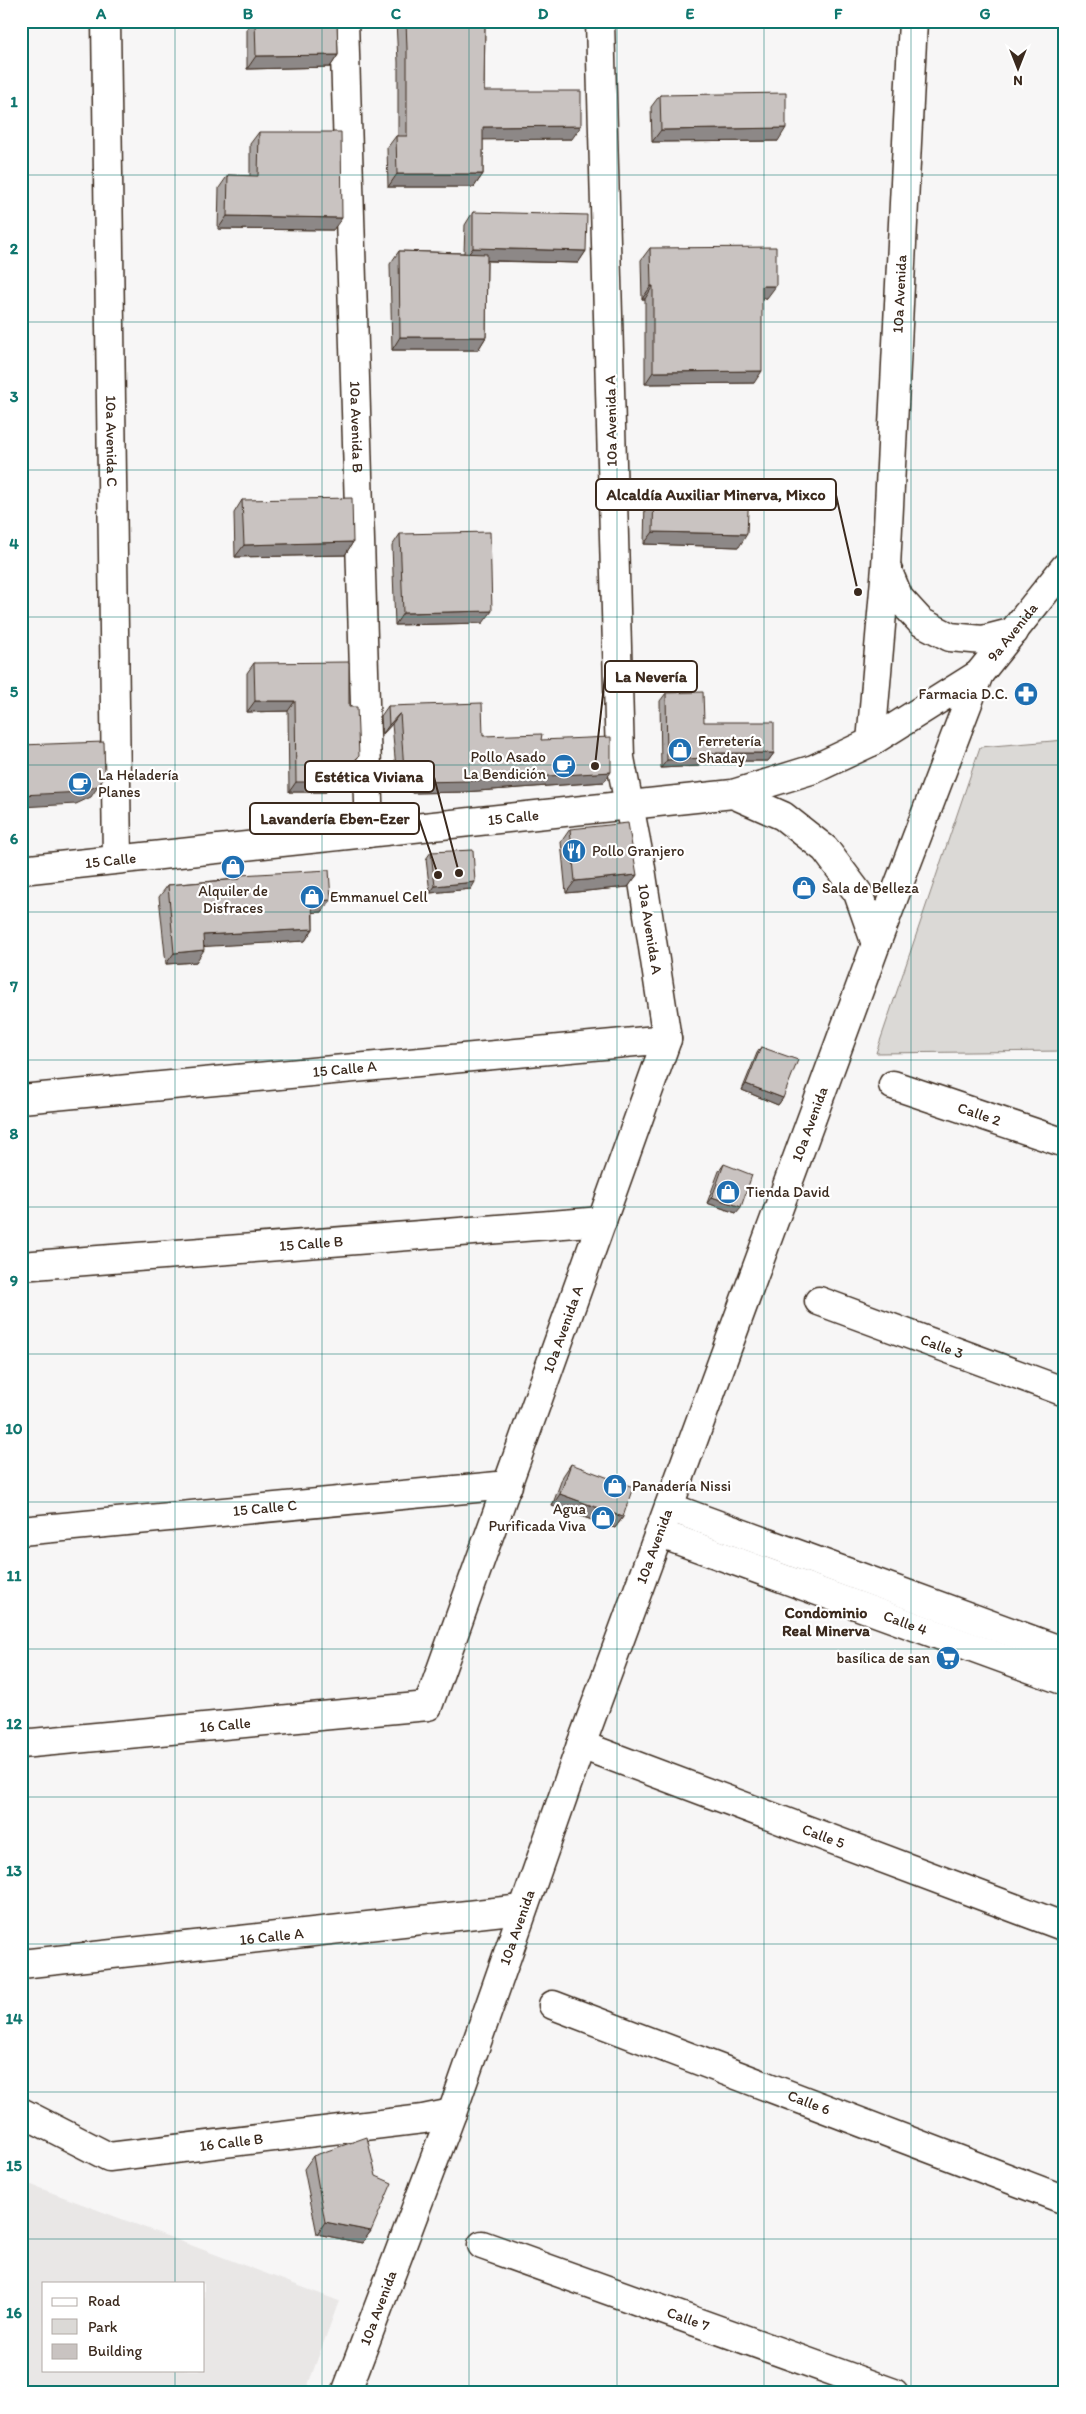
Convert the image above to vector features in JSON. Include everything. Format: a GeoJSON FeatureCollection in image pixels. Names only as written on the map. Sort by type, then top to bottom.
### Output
{"type":"FeatureCollection","features":[{"type":"Feature","properties":{"kind":"street","name":"10a Avenida C"},"geometry":{"type":"LineString","coordinates":[[106,21],[117,860]]}},
{"type":"Feature","properties":{"kind":"street","name":"10a Avenida B"},"geometry":{"type":"LineString","coordinates":[[344,21],[369,833]]}},
{"type":"Feature","properties":{"kind":"street","name":"10a Avenida A"},"geometry":{"type":"LineString","coordinates":[[428,1706],[668,1039],[620,758],[600,21]]}},
{"type":"Feature","properties":{"kind":"street","name":"10a Avenida"},"geometry":{"type":"LineString","coordinates":[[871,742],[886,567],[913,21]]}},
{"type":"Feature","properties":{"kind":"street","name":"10a Avenida"},"geometry":{"type":"LineString","coordinates":[[886,567],[899,598],[921,622],[950,637],[983,640],[1014,632]]}},
{"type":"Feature","properties":{"kind":"street","name":"9a Avenida"},"geometry":{"type":"LineString","coordinates":[[978,674],[1065,567]]}},
{"type":"Feature","properties":{"kind":"street","name":"15 Calle"},"geometry":{"type":"LineString","coordinates":[[21,870],[732,794],[814,769],[871,742],[978,674]]}},
{"type":"Feature","properties":{"kind":"street","name":"10a Avenida"},"geometry":{"type":"LineString","coordinates":[[346,2393],[452,2114],[522,1909],[581,1745],[661,1534],[669,1507],[876,944],[978,674]]}},
{"type":"Feature","properties":{"kind":"street"},"geometry":{"type":"LineString","coordinates":[[732,794],[783,816],[826,849],[858,893],[876,944]]}},
{"type":"Feature","properties":{"kind":"street","name":"15 Calle A"},"geometry":{"type":"LineString","coordinates":[[21,1099],[668,1039]]}},
{"type":"Feature","properties":{"kind":"street","name":"Calle 2"},"geometry":{"type":"LineString","coordinates":[[893,1085],[1065,1144]]}},
{"type":"Feature","properties":{"kind":"street","name":"15 Calle B"},"geometry":{"type":"LineString","coordinates":[[21,1266],[602,1221]]}},
{"type":"Feature","properties":{"kind":"street","name":"Calle 3"},"geometry":{"type":"LineString","coordinates":[[819,1301],[1065,1392]]}},
{"type":"Feature","properties":{"kind":"street","name":"15 Calle C"},"geometry":{"type":"LineString","coordinates":[[21,1531],[508,1484]]}},
{"type":"Feature","properties":{"kind":"street","name":"Calle 4"},"geometry":{"type":"LineString","coordinates":[[669,1507],[1065,1652]]}},
{"type":"Feature","properties":{"kind":"street","name":"Calle 4"},"geometry":{"type":"LineString","coordinates":[[661,1534],[1065,1681]]}},
{"type":"Feature","properties":{"kind":"street","name":"16 Calle"},"geometry":{"type":"LineString","coordinates":[[21,1744],[428,1706]]}},
{"type":"Feature","properties":{"kind":"street","name":"Calle 5"},"geometry":{"type":"LineString","coordinates":[[581,1745],[1065,1927]]}},
{"type":"Feature","properties":{"kind":"street","name":"16 Calle A"},"geometry":{"type":"LineString","coordinates":[[21,1964],[522,1909]]}},
{"type":"Feature","properties":{"kind":"street","name":"Calle 6"},"geometry":{"type":"LineString","coordinates":[[553,2005],[1065,2200]]}},
{"type":"Feature","properties":{"kind":"street","name":"16 Calle B"},"geometry":{"type":"LineString","coordinates":[[21,2112],[108,2157],[452,2114]]}},
{"type":"Feature","properties":{"kind":"street","name":"Calle 7"},"geometry":{"type":"LineString","coordinates":[[482,2245],[894,2393]]}},
{"type":"Feature","properties":{"kind":"shaded area"},"geometry":{"type":"Polygon","coordinates":[[[21,2181],[339,2301],[305,2393],[21,2393],[21,2181]]]}},
{"type":"Feature","properties":{"kind":"green space"},"geometry":{"type":"Polygon","coordinates":[[[1065,740],[1065,1051],[876,1053],[980,747],[1065,740]]]}},
{"type":"Feature","properties":{"kind":"building"},"geometry":{"type":"Polygon","coordinates":[[[255,21],[337,21],[338,55],[256,56],[255,21]]]}},
{"type":"Feature","properties":{"kind":"building"},"geometry":{"type":"Polygon","coordinates":[[[406,21],[485,21],[484,91],[581,91],[581,126],[483,127],[483,174],[397,174],[396,136],[407,136],[406,21]]]}},
{"type":"Feature","properties":{"kind":"building"},"geometry":{"type":"Polygon","coordinates":[[[786,93],[786,128],[661,130],[660,95],[786,93]]]}},
{"type":"Feature","properties":{"kind":"building"},"geometry":{"type":"Polygon","coordinates":[[[259,132],[341,132],[342,218],[227,216],[228,175],[258,176],[259,132]]]}},
{"type":"Feature","properties":{"kind":"building"},"geometry":{"type":"Polygon","coordinates":[[[473,212],[587,215],[586,251],[473,248],[473,212]]]}},
{"type":"Feature","properties":{"kind":"building"},"geometry":{"type":"Polygon","coordinates":[[[776,247],[776,286],[762,286],[762,371],[653,372],[653,286],[651,286],[650,248],[776,247]]]}},
{"type":"Feature","properties":{"kind":"building"},"geometry":{"type":"Polygon","coordinates":[[[399,251],[487,254],[486,337],[400,337],[399,251]]]}},
{"type":"Feature","properties":{"kind":"building"},"geometry":{"type":"Polygon","coordinates":[[[654,486],[749,489],[747,534],[653,532],[654,486]]]}},
{"type":"Feature","properties":{"kind":"building"},"geometry":{"type":"Polygon","coordinates":[[[352,498],[353,542],[244,545],[242,500],[352,498]]]}},
{"type":"Feature","properties":{"kind":"building"},"geometry":{"type":"Polygon","coordinates":[[[490,532],[492,611],[403,613],[400,534],[490,532]]]}},
{"type":"Feature","properties":{"kind":"building"},"geometry":{"type":"Polygon","coordinates":[[[349,662],[349,707],[357,707],[359,756],[333,782],[296,782],[295,701],[255,701],[254,663],[349,662]]]}},
{"type":"Feature","properties":{"kind":"building"},"geometry":{"type":"Polygon","coordinates":[[[703,692],[704,722],[774,722],[774,753],[705,753],[705,758],[667,760],[666,693],[703,692]]]}},
{"type":"Feature","properties":{"kind":"building"},"geometry":{"type":"Polygon","coordinates":[[[482,703],[483,736],[542,734],[541,740],[611,737],[611,772],[471,781],[419,782],[404,770],[400,713],[389,725],[388,706],[482,703]]]}},
{"type":"Feature","properties":{"kind":"building"},"geometry":{"type":"Polygon","coordinates":[[[104,742],[105,775],[99,785],[84,792],[21,795],[21,745],[104,742]]]}},
{"type":"Feature","properties":{"kind":"building"},"geometry":{"type":"Polygon","coordinates":[[[628,823],[637,875],[575,881],[570,829],[628,823]]]}},
{"type":"Feature","properties":{"kind":"building"},"geometry":{"type":"Polygon","coordinates":[[[473,850],[475,882],[435,886],[431,852],[473,850]]]}},
{"type":"Feature","properties":{"kind":"building"},"geometry":{"type":"Polygon","coordinates":[[[329,870],[331,900],[312,901],[313,929],[203,935],[204,950],[174,953],[168,885],[240,879],[240,875],[329,870]]]}},
{"type":"Feature","properties":{"kind":"building"},"geometry":{"type":"Polygon","coordinates":[[[761,1047],[798,1060],[783,1098],[746,1084],[761,1047]]]}},
{"type":"Feature","properties":{"kind":"building","name":"Tienda David"},"geometry":{"type":"Polygon","coordinates":[[[724,1164],[752,1175],[741,1207],[712,1197],[724,1164]]]}},
{"type":"Feature","properties":{"kind":"building"},"geometry":{"type":"Polygon","coordinates":[[[571,1464],[633,1487],[623,1517],[560,1494],[571,1464]]]}},
{"type":"Feature","properties":{"kind":"building"},"geometry":{"type":"Polygon","coordinates":[[[367,2137],[376,2176],[392,2183],[371,2231],[325,2222],[313,2156],[367,2137]]]}},
{"type":"Feature","properties":{"kind":"place","name":"Alcaldía Auxiliar Minerva, Mixco"},"geometry":{"type":"Point","coordinates":[858,592]}},
{"type":"Feature","properties":{"kind":"place","name":"Farmacia D.C."},"geometry":{"type":"Point","coordinates":[1026,694]}},
{"type":"Feature","properties":{"kind":"place","name":"Ferretería Shaday"},"geometry":{"type":"Point","coordinates":[680,750]}},
{"type":"Feature","properties":{"kind":"place","name":"Pollo Asado La Bendición"},"geometry":{"type":"Point","coordinates":[564,766]}},
{"type":"Feature","properties":{"kind":"place","name":"La Nevería"},"geometry":{"type":"Point","coordinates":[595,766]}},
{"type":"Feature","properties":{"kind":"place","name":"La Heladería Planes"},"geometry":{"type":"Point","coordinates":[80,784]}},
{"type":"Feature","properties":{"kind":"place","name":"Pollo Granjero"},"geometry":{"type":"Point","coordinates":[574,851]}},
{"type":"Feature","properties":{"kind":"place","name":"Alquiler de Disfraces"},"geometry":{"type":"Point","coordinates":[233,867]}},
{"type":"Feature","properties":{"kind":"place","name":"Estética Viviana"},"geometry":{"type":"Point","coordinates":[459,873]}},
{"type":"Feature","properties":{"kind":"place","name":"Lavandería Eben-Ezer"},"geometry":{"type":"Point","coordinates":[438,875]}},
{"type":"Feature","properties":{"kind":"place","name":"Sala de Belleza"},"geometry":{"type":"Point","coordinates":[804,888]}},
{"type":"Feature","properties":{"kind":"place","name":"Emmanuel Cell"},"geometry":{"type":"Point","coordinates":[312,897]}},
{"type":"Feature","properties":{"kind":"place","name":"Tienda David"},"geometry":{"type":"Point","coordinates":[728,1192]}},
{"type":"Feature","properties":{"kind":"place","name":"Panadería Nissi"},"geometry":{"type":"Point","coordinates":[615,1486]}},
{"type":"Feature","properties":{"kind":"place","name":"Agua Purificada Viva"},"geometry":{"type":"Point","coordinates":[603,1518]}},
{"type":"Feature","properties":{"kind":"place","name":"basílica de san"},"geometry":{"type":"Point","coordinates":[948,1658]}},
{"type":"Feature","properties":{"kind":"district","name":"Condominio Real Minerva"},"geometry":{"type":"Point","coordinates":[826,1621]}}]}
